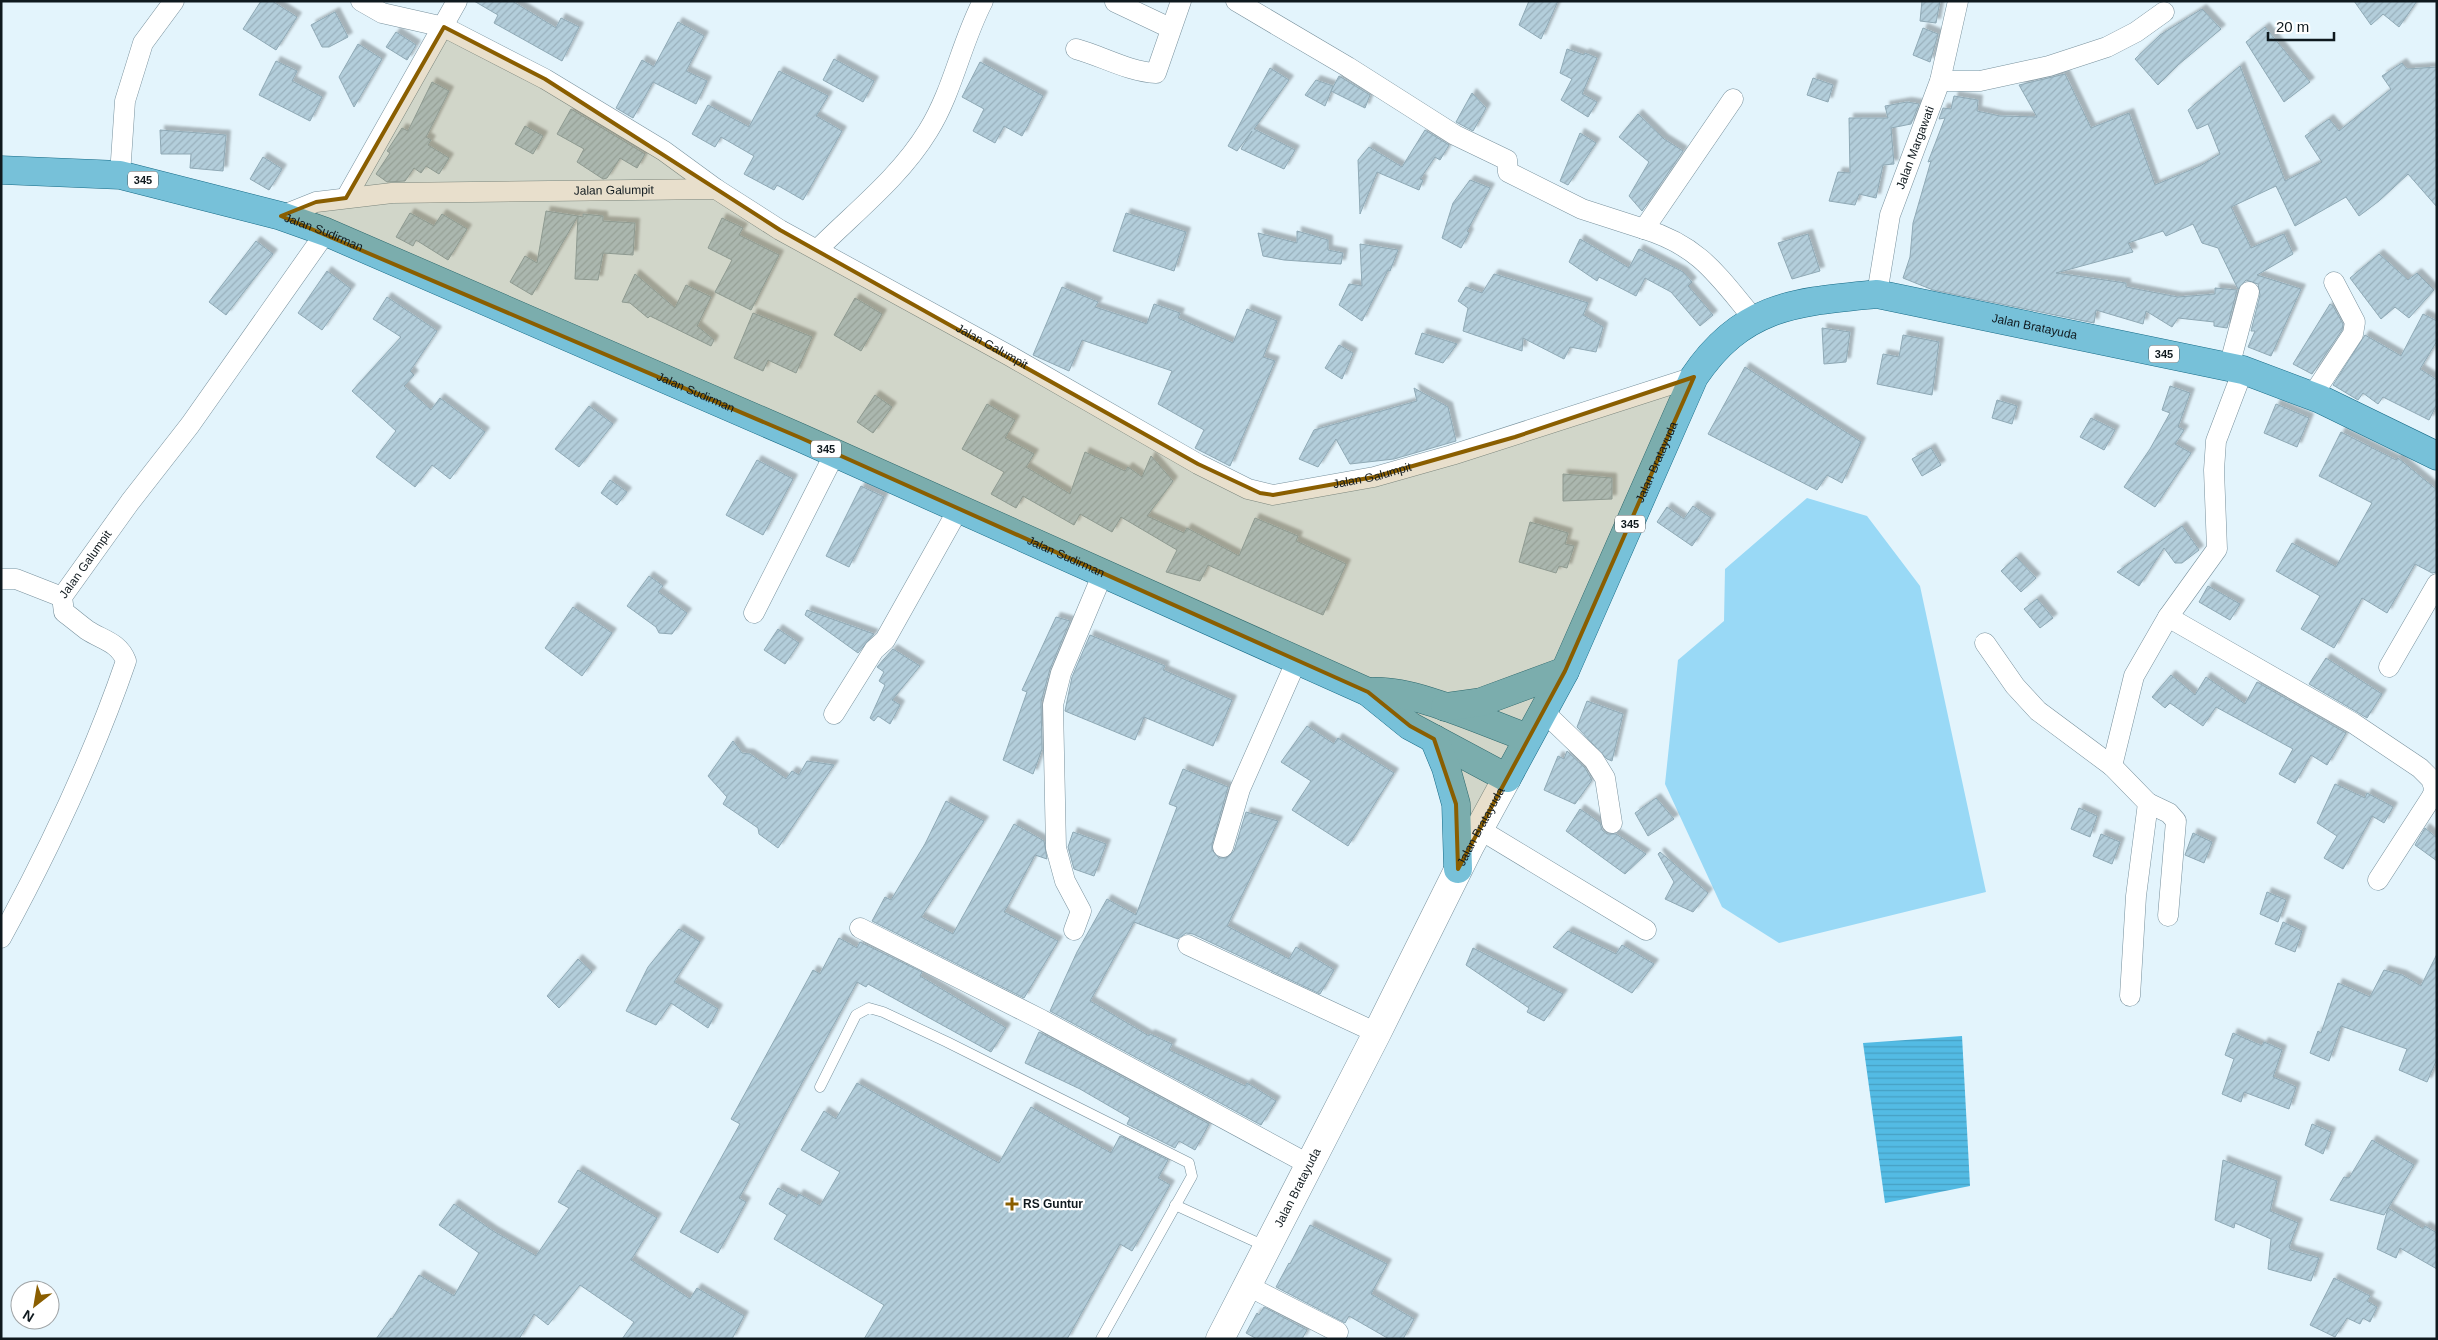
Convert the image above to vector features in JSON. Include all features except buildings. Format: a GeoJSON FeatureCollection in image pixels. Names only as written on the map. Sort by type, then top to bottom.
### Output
{"type":"FeatureCollection","features":[{"type":"Feature","properties":{"kind":"main road","name":"Jalan Sudirman"},"geometry":{"type":"LineString","coordinates":[[1,170],[120,175],[281,216],[326,232],[835,453],[1185,608],[1296,662],[1368,692]]}},
{"type":"Feature","properties":{"kind":"main road","name":"Jalan Bratayuda"},"geometry":{"type":"LineString","coordinates":[[1507,778],[1565,671],[1694,377],[1706,359],[1722,343],[1754,319],[1794,303],[1877,294],[2236,368],[2312,396],[2437,456]]}},
{"type":"Feature","properties":{"kind":"main road","name":"345"},"geometry":{"type":"LineString","coordinates":[[1444,708],[1480,702],[1565,671]]}},
{"type":"Feature","properties":{"kind":"main road","name":"345"},"geometry":{"type":"LineString","coordinates":[[1368,692],[1383,690],[1396,693],[1528,738]]}},
{"type":"Feature","properties":{"kind":"main road","name":"345"},"geometry":{"type":"LineString","coordinates":[[1368,692],[1410,726],[1507,778]]}},
{"type":"Feature","properties":{"kind":"main road"},"geometry":{"type":"LineString","coordinates":[[1434,739],[1446,768],[1456,804],[1458,869]]}},
{"type":"Feature","properties":{"kind":"street"},"geometry":{"type":"LineString","coordinates":[[120,175],[125,101],[144,43],[174,1]]}},
{"type":"Feature","properties":{"kind":"street"},"geometry":{"type":"LineString","coordinates":[[361,1],[382,13],[444,27],[545,79],[664,152],[716,189]]}},
{"type":"Feature","properties":{"kind":"street"},"geometry":{"type":"LineString","coordinates":[[346,198],[457,1]]}},
{"type":"Feature","properties":{"kind":"street"},"geometry":{"type":"LineString","coordinates":[[817,250],[876,194],[928,131],[950,87],[982,1]]}},
{"type":"Feature","properties":{"kind":"street"},"geometry":{"type":"LineString","coordinates":[[1076,49],[1095,54],[1120,65],[1156,73],[1170,28],[1181,1]]}},
{"type":"Feature","properties":{"kind":"street"},"geometry":{"type":"LineString","coordinates":[[1236,1],[1455,135],[1507,160],[1508,172],[1582,209],[1644,229],[1686,248],[1709,265],[1754,319]]}},
{"type":"Feature","properties":{"kind":"street","name":"Jalan Margawati"},"geometry":{"type":"LineString","coordinates":[[1877,294],[1890,215],[1940,81],[1958,1]]}},
{"type":"Feature","properties":{"kind":"street"},"geometry":{"type":"LineString","coordinates":[[1115,2],[1170,28]]}},
{"type":"Feature","properties":{"kind":"street"},"geometry":{"type":"LineString","coordinates":[[1940,81],[1980,81],[2049,66],[2107,47],[2136,32],[2164,12]]}},
{"type":"Feature","properties":{"kind":"street"},"geometry":{"type":"LineString","coordinates":[[1644,229],[1733,99]]}},
{"type":"Feature","properties":{"kind":"street","name":"Jalan Galumpit"},"geometry":{"type":"LineString","coordinates":[[281,216],[316,202],[410,193],[716,189],[817,250],[1198,464],[1248,489],[1273,495],[1374,477],[1444,458],[1694,377]]}},
{"type":"Feature","properties":{"kind":"street","name":"Jalan Galumpit"},"geometry":{"type":"LineString","coordinates":[[1,937],[72,800],[89,762],[126,661],[123,652],[117,647],[88,631],[64,612],[62,597],[130,502],[190,425],[326,232]]}},
{"type":"Feature","properties":{"kind":"street"},"geometry":{"type":"LineString","coordinates":[[2312,396],[2353,334],[2356,322],[2334,282]]}},
{"type":"Feature","properties":{"kind":"street"},"geometry":{"type":"LineString","coordinates":[[2112,766],[2134,676],[2168,617],[2217,548],[2214,470],[2216,441],[2236,368],[2249,292]]}},
{"type":"Feature","properties":{"kind":"street"},"geometry":{"type":"LineString","coordinates":[[754,613],[835,453]]}},
{"type":"Feature","properties":{"kind":"street"},"geometry":{"type":"LineString","coordinates":[[834,714],[874,650],[884,640],[959,508]]}},
{"type":"Feature","properties":{"kind":"street"},"geometry":{"type":"LineString","coordinates":[[1074,930],[1081,910],[1065,881],[1056,848],[1053,705],[1061,673],[1103,573]]}},
{"type":"Feature","properties":{"kind":"street"},"geometry":{"type":"LineString","coordinates":[[1,579],[16,579],[62,597]]}},
{"type":"Feature","properties":{"kind":"street"},"geometry":{"type":"LineString","coordinates":[[2389,667],[2437,584]]}},
{"type":"Feature","properties":{"kind":"street"},"geometry":{"type":"LineString","coordinates":[[2168,617],[2353,723],[2420,768],[2431,779],[2435,790],[2431,798],[2378,880]]}},
{"type":"Feature","properties":{"kind":"street"},"geometry":{"type":"LineString","coordinates":[[1985,643],[2015,686],[2038,711],[2112,766],[2148,803],[2169,813],[2176,821],[2168,916]]}},
{"type":"Feature","properties":{"kind":"street"},"geometry":{"type":"LineString","coordinates":[[1223,847],[1240,788],[1296,662]]}},
{"type":"Feature","properties":{"kind":"street"},"geometry":{"type":"LineString","coordinates":[[1543,711],[1594,760],[1605,778],[1612,823]]}},
{"type":"Feature","properties":{"kind":"street","name":"Jalan Bratayuda"},"geometry":{"type":"LineString","coordinates":[[1220,1339],[1377,1033],[1458,869],[1507,778]]}},
{"type":"Feature","properties":{"kind":"street"},"geometry":{"type":"LineString","coordinates":[[2130,996],[2136,896],[2148,803]]}},
{"type":"Feature","properties":{"kind":"street"},"geometry":{"type":"LineString","coordinates":[[1479,829],[1646,930]]}},
{"type":"Feature","properties":{"kind":"street"},"geometry":{"type":"LineString","coordinates":[[860,928],[1042,1020],[1310,1165]]}},
{"type":"Feature","properties":{"kind":"street"},"geometry":{"type":"LineString","coordinates":[[1188,945],[1377,1033]]}},
{"type":"Feature","properties":{"kind":"street"},"geometry":{"type":"LineString","coordinates":[[1248,1286],[1338,1332]]}},
{"type":"Feature","properties":{"kind":"lane"},"geometry":{"type":"LineString","coordinates":[[820,1087],[856,1015],[869,1008],[883,1012],[1189,1163],[1192,1176],[1101,1339]]}},
{"type":"Feature","properties":{"kind":"lane"},"geometry":{"type":"LineString","coordinates":[[1175,1205],[1268,1247]]}},
{"type":"Feature","properties":{"kind":"highlighted area"},"geometry":{"type":"Polygon","coordinates":[[[444,27],[545,79],[780,230],[1198,464],[1260,493],[1273,495],[1374,477],[1515,437],[1694,377],[1565,671],[1458,869],[1456,804],[1434,739],[1410,726],[1368,692],[801,438],[281,216],[316,202],[346,198],[444,27]]]}},
{"type":"Feature","properties":{"kind":"shaded area"},"geometry":{"type":"Polygon","coordinates":[[[1807,498],[1867,516],[1920,586],[1986,892],[1779,943],[1722,907],[1665,784],[1678,660],[1724,621],[1725,569],[1807,498]]]}},
{"type":"Feature","properties":{"kind":"shaded area"},"geometry":{"type":"Polygon","coordinates":[[[1962,1036],[1970,1186],[1885,1203],[1863,1043],[1962,1036]]]}},
{"type":"Feature","properties":{"kind":"place","name":"RS Guntur"},"geometry":{"type":"Point","coordinates":[1012,1204]}}]}
